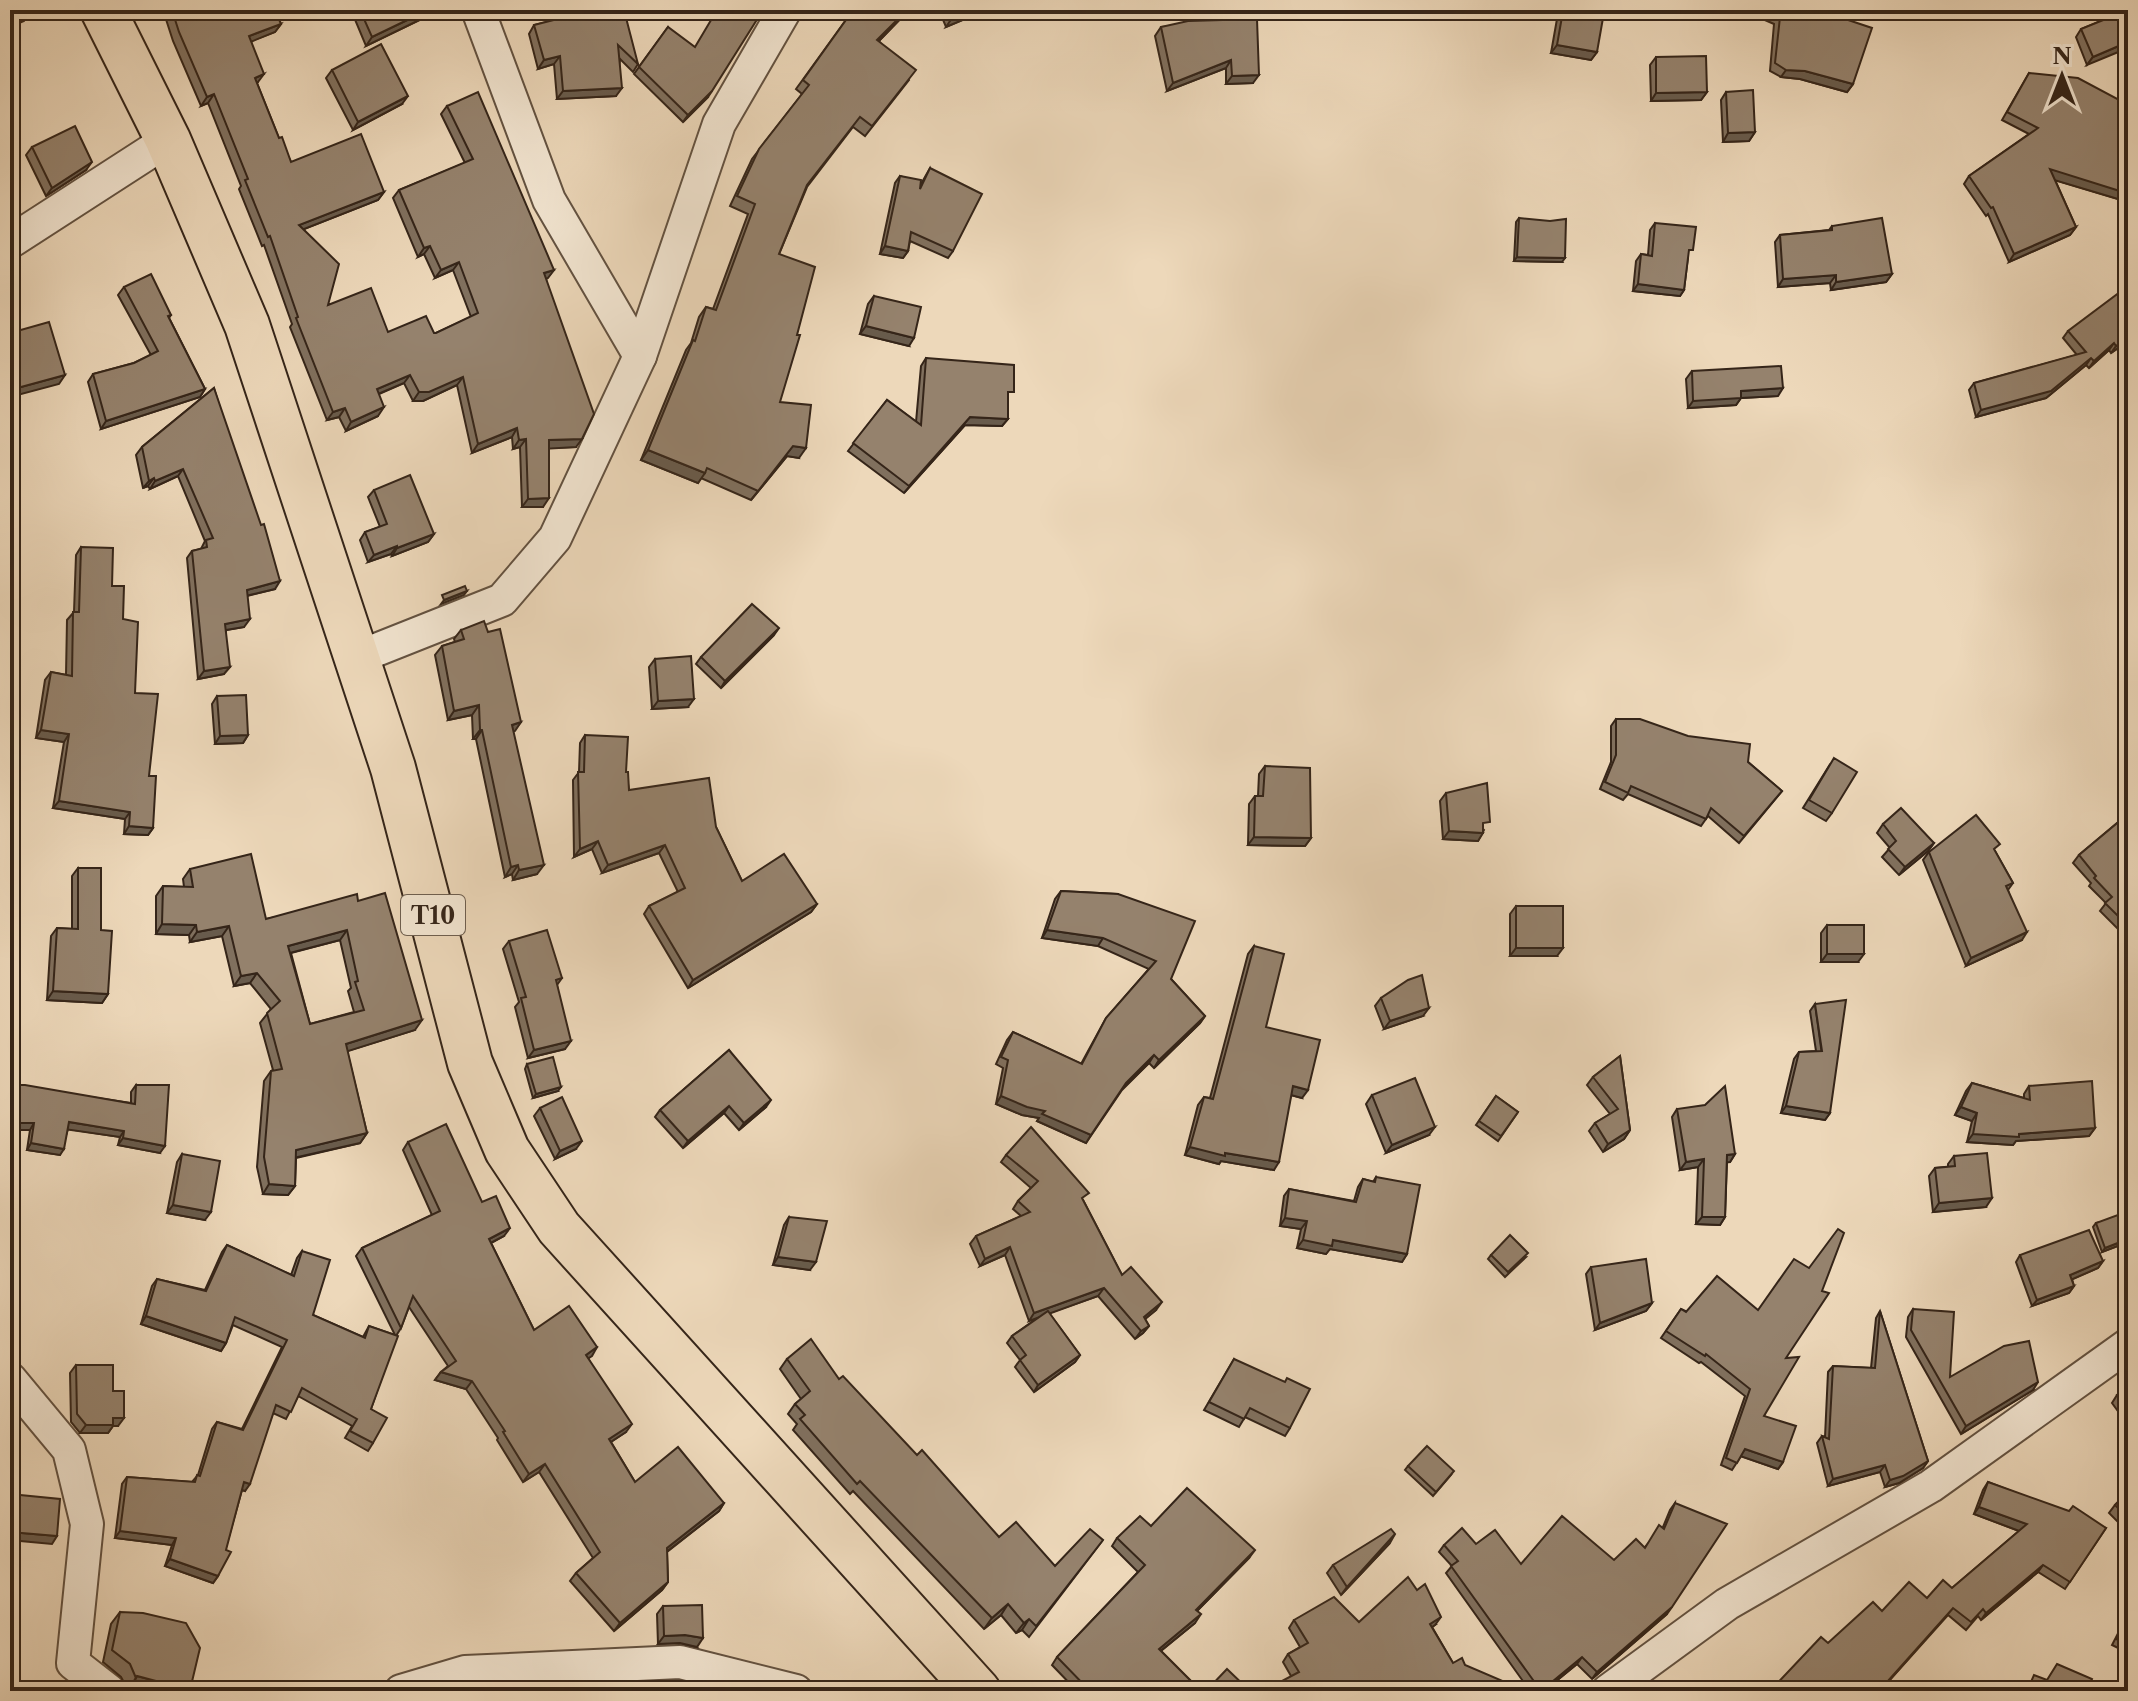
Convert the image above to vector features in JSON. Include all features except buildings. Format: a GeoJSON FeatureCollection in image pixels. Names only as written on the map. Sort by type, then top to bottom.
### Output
{"type":"FeatureCollection","features":[{"type":"Feature","properties":{"kind":"highway","name":"T10"},"geometry":{"type":"LineString","coordinates":[[103,10],[168,140],[247,325],[397,781],[470,1063],[507,1150],[559,1228],[978,1691]]}},
{"type":"Feature","properties":{"kind":"street"},"geometry":{"type":"LineString","coordinates":[[478,10],[549,200],[640,356]]}},
{"type":"Feature","properties":{"kind":"street"},"geometry":{"type":"LineString","coordinates":[[356,658],[502,600],[555,538],[640,356],[719,124],[785,10]]}},
{"type":"Feature","properties":{"kind":"street"},"geometry":{"type":"LineString","coordinates":[[10,242],[168,140]]}},
{"type":"Feature","properties":{"kind":"street"},"geometry":{"type":"LineString","coordinates":[[1608,1691],[1727,1604],[1931,1486],[2128,1345]]}},
{"type":"Feature","properties":{"kind":"street"},"geometry":{"type":"LineString","coordinates":[[10,1379],[69,1450],[87,1524],[73,1663],[109,1691]]}},
{"type":"Feature","properties":{"kind":"street"},"geometry":{"type":"LineString","coordinates":[[401,1691],[465,1672],[680,1662],[796,1691]]}}]}
